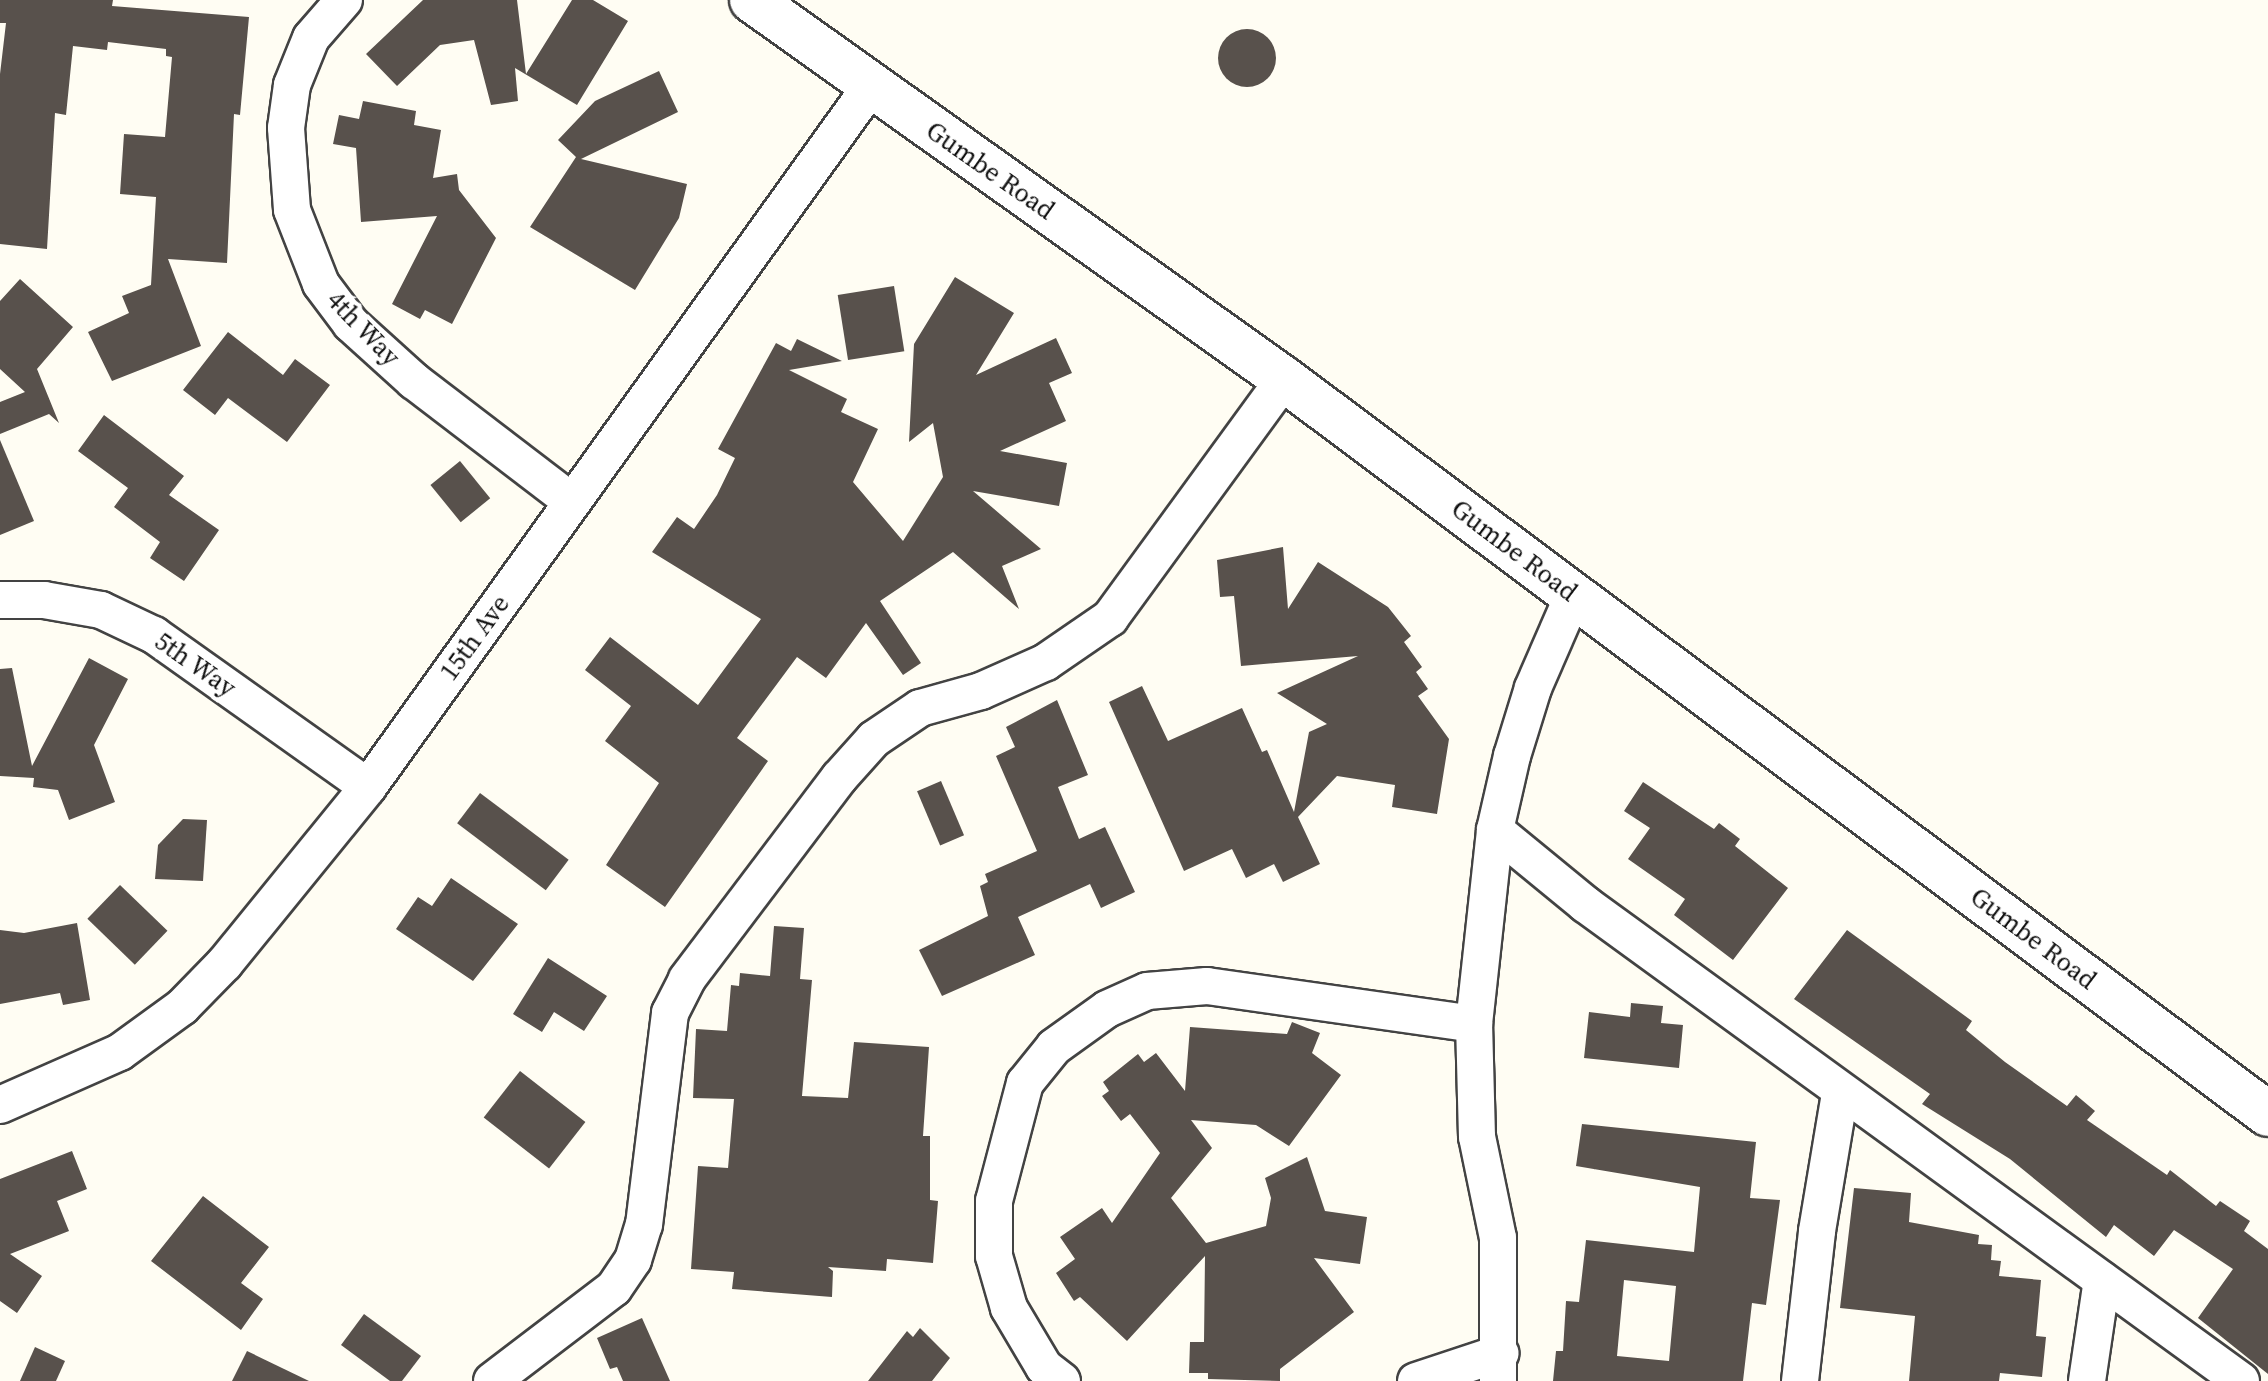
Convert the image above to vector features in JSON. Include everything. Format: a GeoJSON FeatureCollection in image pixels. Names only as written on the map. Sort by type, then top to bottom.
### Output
{"type":"FeatureCollection","features":[{"type":"Feature","properties":{"kind":"street","name":"4th Way"},"geometry":{"type":"LineString","coordinates":[[344,0],[311,38],[292,85],[286,128],[292,210],[321,284],[351,324],[414,381],[572,502]]}},
{"type":"Feature","properties":{"kind":"street","name":"Gumbe Road"},"geometry":{"type":"LineString","coordinates":[[752,0],[1284,379],[2268,1114]]}},
{"type":"Feature","properties":{"kind":"street","name":"15th Ave"},"geometry":{"type":"LineString","coordinates":[[0,1105],[120,1052],[182,1007],[225,963],[368,787],[871,86]]}},
{"type":"Feature","properties":{"kind":"street"},"geometry":{"type":"LineString","coordinates":[[492,1381],[614,1288],[633,1260],[644,1225],[670,1013],[687,979],[839,778],[874,739],[920,708],[981,691],[1046,662],[1110,618],[1284,379]]}},
{"type":"Feature","properties":{"kind":"street"},"geometry":{"type":"LineString","coordinates":[[1416,1381],[1500,1367],[1498,1238],[1473,1094],[1474,1024],[1495,830],[1533,688],[1573,596]]}},
{"type":"Feature","properties":{"kind":"street","name":"5th Way"},"geometry":{"type":"LineString","coordinates":[[0,600],[44,600],[101,610],[154,635],[368,787]]}},
{"type":"Feature","properties":{"kind":"street"},"geometry":{"type":"LineString","coordinates":[[1495,830],[1585,904],[1840,1093],[2241,1381]]}},
{"type":"Feature","properties":{"kind":"street"},"geometry":{"type":"LineString","coordinates":[[1062,1381],[1044,1367],[1009,1308],[994,1256],[994,1201],[1025,1083],[1054,1047],[1107,1009],[1147,991],[1207,986],[1474,1024]]}},
{"type":"Feature","properties":{"kind":"street"},"geometry":{"type":"LineString","coordinates":[[1800,1381],[1817,1231],[1840,1093]]}},
{"type":"Feature","properties":{"kind":"street"},"geometry":{"type":"LineString","coordinates":[[2087,1381],[2102,1280]]}},
{"type":"Feature","properties":{"kind":"building"},"geometry":{"type":"Polygon","coordinates":[[[0,0],[113,0],[112,6],[249,17],[240,115],[234,114],[227,263],[168,259],[201,346],[112,381],[88,332],[129,313],[122,296],[151,285],[156,197],[120,194],[124,134],[165,137],[172,57],[166,56],[166,49],[108,42],[107,50],[73,46],[66,115],[55,113],[47,249],[0,244],[0,74],[6,23],[0,23],[0,0]]]}},
{"type":"Feature","properties":{"kind":"building"},"geometry":{"type":"Polygon","coordinates":[[[423,0],[517,0],[526,74],[572,0],[593,0],[628,21],[577,105],[515,68],[518,101],[491,105],[474,40],[440,45],[397,86],[366,54],[423,0]]]}},
{"type":"Feature","properties":{"kind":"building"},"geometry":{"type":"Polygon","coordinates":[[[1247,29],[1268,37],[1276,58],[1268,79],[1247,87],[1226,79],[1218,58],[1226,37],[1247,29]]]}},
{"type":"Feature","properties":{"kind":"building"},"geometry":{"type":"Polygon","coordinates":[[[659,71],[678,112],[581,159],[687,184],[679,218],[635,290],[530,227],[576,157],[558,140],[595,101],[659,71]]]}},
{"type":"Feature","properties":{"kind":"building"},"geometry":{"type":"Polygon","coordinates":[[[363,101],[416,111],[414,125],[441,130],[433,178],[457,174],[459,190],[496,238],[452,324],[425,310],[420,319],[392,304],[437,216],[361,222],[356,148],[333,144],[339,115],[359,119],[363,101]]]}},
{"type":"Feature","properties":{"kind":"building"},"geometry":{"type":"Polygon","coordinates":[[[955,277],[1014,313],[976,375],[1056,338],[1072,373],[1049,383],[1066,421],[1000,451],[1067,463],[1059,506],[973,491],[1041,549],[1002,566],[1019,609],[953,552],[880,601],[921,663],[903,675],[866,623],[826,678],[797,657],[737,738],[768,761],[665,907],[606,865],[659,783],[605,741],[631,706],[585,670],[610,637],[698,705],[761,619],[652,552],[677,517],[694,529],[717,495],[735,458],[718,449],[776,343],[791,351],[797,339],[842,361],[789,370],[847,399],[841,412],[878,429],[853,482],[903,541],[943,477],[933,423],[909,442],[914,344],[955,277]]]}},
{"type":"Feature","properties":{"kind":"building"},"geometry":{"type":"Polygon","coordinates":[[[20,279],[73,327],[37,369],[59,423],[49,414],[0,434],[0,402],[25,392],[0,369],[0,301],[20,279]]]}},
{"type":"Feature","properties":{"kind":"building"},"geometry":{"type":"Polygon","coordinates":[[[894,286],[904,351],[848,360],[838,295],[894,286]]]}},
{"type":"Feature","properties":{"kind":"building"},"geometry":{"type":"Polygon","coordinates":[[[228,332],[283,375],[295,359],[330,385],[287,442],[228,398],[215,415],[183,390],[228,332]]]}},
{"type":"Feature","properties":{"kind":"building"},"geometry":{"type":"Polygon","coordinates":[[[104,415],[184,476],[169,495],[219,530],[184,581],[150,558],[160,542],[114,507],[128,488],[78,451],[104,415]]]}},
{"type":"Feature","properties":{"kind":"building"},"geometry":{"type":"Polygon","coordinates":[[[0,440],[34,521],[0,535],[0,440]]]}},
{"type":"Feature","properties":{"kind":"building"},"geometry":{"type":"Polygon","coordinates":[[[460,461],[490,498],[461,522],[430,485],[460,461]]]}},
{"type":"Feature","properties":{"kind":"building"},"geometry":{"type":"Polygon","coordinates":[[[1283,547],[1288,609],[1318,562],[1388,607],[1411,636],[1404,642],[1422,667],[1416,672],[1428,689],[1418,696],[1449,739],[1437,814],[1392,807],[1395,785],[1337,776],[1298,817],[1320,864],[1283,882],[1274,864],[1246,878],[1232,849],[1184,871],[1109,702],[1142,686],[1168,741],[1242,708],[1262,752],[1267,750],[1294,812],[1309,732],[1327,724],[1277,693],[1358,656],[1241,666],[1234,596],[1220,597],[1217,560],[1283,547]]]}},
{"type":"Feature","properties":{"kind":"building"},"geometry":{"type":"Polygon","coordinates":[[[89,658],[128,679],[94,745],[115,802],[69,820],[58,790],[33,787],[34,778],[0,776],[0,669],[12,668],[32,766],[89,658]]]}},
{"type":"Feature","properties":{"kind":"building"},"geometry":{"type":"Polygon","coordinates":[[[1057,700],[1088,775],[1058,787],[1079,839],[1105,827],[1135,892],[1101,908],[1090,884],[1018,917],[1035,955],[942,996],[919,950],[988,916],[980,886],[988,882],[985,874],[1037,851],[996,756],[1015,747],[1006,727],[1057,700]]]}},
{"type":"Feature","properties":{"kind":"building"},"geometry":{"type":"Polygon","coordinates":[[[941,781],[964,835],[940,845],[917,791],[941,781]]]}},
{"type":"Feature","properties":{"kind":"building"},"geometry":{"type":"Polygon","coordinates":[[[1643,782],[1714,829],[1719,823],[1740,839],[1735,846],[1788,888],[1733,960],[1674,915],[1685,899],[1628,859],[1650,828],[1624,811],[1643,782]]]}},
{"type":"Feature","properties":{"kind":"building"},"geometry":{"type":"Polygon","coordinates":[[[480,793],[569,860],[546,890],[457,823],[480,793]]]}},
{"type":"Feature","properties":{"kind":"building"},"geometry":{"type":"Polygon","coordinates":[[[183,819],[207,820],[203,881],[155,879],[158,845],[183,819]]]}},
{"type":"Feature","properties":{"kind":"building"},"geometry":{"type":"Polygon","coordinates":[[[451,878],[518,924],[473,981],[396,929],[418,897],[432,906],[451,878]]]}},
{"type":"Feature","properties":{"kind":"building"},"geometry":{"type":"Polygon","coordinates":[[[120,885],[167,931],[135,965],[87,919],[120,885]]]}},
{"type":"Feature","properties":{"kind":"building"},"geometry":{"type":"Polygon","coordinates":[[[77,923],[90,1000],[63,1005],[60,993],[0,1004],[0,930],[24,933],[77,923]]]}},
{"type":"Feature","properties":{"kind":"building"},"geometry":{"type":"Polygon","coordinates":[[[774,926],[804,928],[800,979],[812,980],[802,1096],[848,1098],[854,1042],[929,1047],[923,1136],[930,1136],[930,1200],[938,1201],[933,1263],[887,1259],[886,1271],[828,1267],[833,1271],[832,1297],[732,1289],[734,1272],[691,1269],[698,1166],[728,1168],[734,1099],[693,1098],[696,1029],[727,1031],[731,985],[739,986],[740,973],[770,976],[774,926]]]}},
{"type":"Feature","properties":{"kind":"building"},"geometry":{"type":"Polygon","coordinates":[[[1847,930],[1972,1021],[1966,1030],[2005,1062],[2067,1106],[2076,1095],[2095,1111],[2087,1120],[2167,1175],[2170,1170],[2216,1206],[2220,1201],[2250,1221],[2244,1231],[2268,1249],[2268,1374],[2198,1318],[2233,1269],[2174,1230],[2154,1256],[2114,1225],[2106,1237],[2010,1159],[1922,1104],[1930,1094],[1794,999],[1847,930]]]}},
{"type":"Feature","properties":{"kind":"building"},"geometry":{"type":"Polygon","coordinates":[[[548,958],[607,996],[584,1031],[554,1012],[542,1032],[513,1014],[548,958]]]}},
{"type":"Feature","properties":{"kind":"building"},"geometry":{"type":"Polygon","coordinates":[[[1631,1003],[1663,1006],[1661,1023],[1683,1025],[1679,1068],[1584,1058],[1589,1012],[1630,1017],[1631,1003]]]}},
{"type":"Feature","properties":{"kind":"building"},"geometry":{"type":"Polygon","coordinates":[[[1292,1022],[1320,1033],[1312,1053],[1341,1075],[1289,1146],[1256,1125],[1191,1120],[1212,1148],[1171,1198],[1206,1243],[1266,1226],[1271,1198],[1265,1178],[1307,1157],[1325,1211],[1367,1217],[1360,1264],[1314,1258],[1354,1312],[1280,1369],[1280,1381],[1208,1379],[1208,1373],[1189,1373],[1190,1342],[1204,1342],[1205,1256],[1127,1341],[1080,1297],[1074,1301],[1056,1273],[1075,1259],[1060,1237],[1102,1208],[1112,1223],[1160,1153],[1130,1114],[1121,1121],[1102,1096],[1109,1091],[1103,1082],[1138,1054],[1144,1062],[1156,1053],[1185,1091],[1190,1027],[1287,1034],[1292,1022]]]}},
{"type":"Feature","properties":{"kind":"building"},"geometry":{"type":"Polygon","coordinates":[[[520,1071],[585,1122],[549,1169],[484,1117],[520,1071]]]}},
{"type":"Feature","properties":{"kind":"building"},"geometry":{"type":"Polygon","coordinates":[[[1582,1124],[1756,1142],[1750,1198],[1780,1200],[1766,1305],[1752,1303],[1743,1381],[1553,1381],[1556,1351],[1563,1351],[1566,1301],[1579,1302],[1586,1240],[1694,1252],[1700,1187],[1576,1166],[1582,1124]],[[1624,1280],[1617,1356],[1669,1361],[1676,1286],[1624,1280]]]}},
{"type":"Feature","properties":{"kind":"building"},"geometry":{"type":"Polygon","coordinates":[[[72,1151],[87,1189],[57,1201],[69,1231],[10,1254],[42,1276],[17,1313],[0,1301],[0,1179],[72,1151]]]}},
{"type":"Feature","properties":{"kind":"building"},"geometry":{"type":"Polygon","coordinates":[[[1854,1188],[1911,1193],[1909,1222],[1979,1235],[1978,1244],[1992,1245],[1991,1260],[2001,1261],[1999,1276],[2041,1280],[2036,1336],[2046,1337],[2042,1377],[2000,1373],[1999,1381],[1909,1381],[1915,1316],[1840,1308],[1854,1188]]]}},
{"type":"Feature","properties":{"kind":"building"},"geometry":{"type":"Polygon","coordinates":[[[203,1196],[269,1247],[241,1283],[263,1299],[241,1330],[151,1261],[203,1196]]]}},
{"type":"Feature","properties":{"kind":"building"},"geometry":{"type":"Polygon","coordinates":[[[364,1314],[421,1356],[402,1381],[390,1381],[341,1345],[364,1314]]]}},
{"type":"Feature","properties":{"kind":"building"},"geometry":{"type":"Polygon","coordinates":[[[642,1318],[670,1381],[623,1381],[617,1367],[610,1369],[597,1338],[642,1318]]]}},
{"type":"Feature","properties":{"kind":"building"},"geometry":{"type":"Polygon","coordinates":[[[920,1328],[950,1358],[932,1381],[868,1381],[907,1331],[913,1337],[920,1328]]]}},
{"type":"Feature","properties":{"kind":"building"},"geometry":{"type":"Polygon","coordinates":[[[35,1347],[65,1361],[56,1381],[20,1381],[35,1347]]]}},
{"type":"Feature","properties":{"kind":"building"},"geometry":{"type":"Polygon","coordinates":[[[247,1351],[309,1381],[232,1381],[247,1351]]]}}]}
